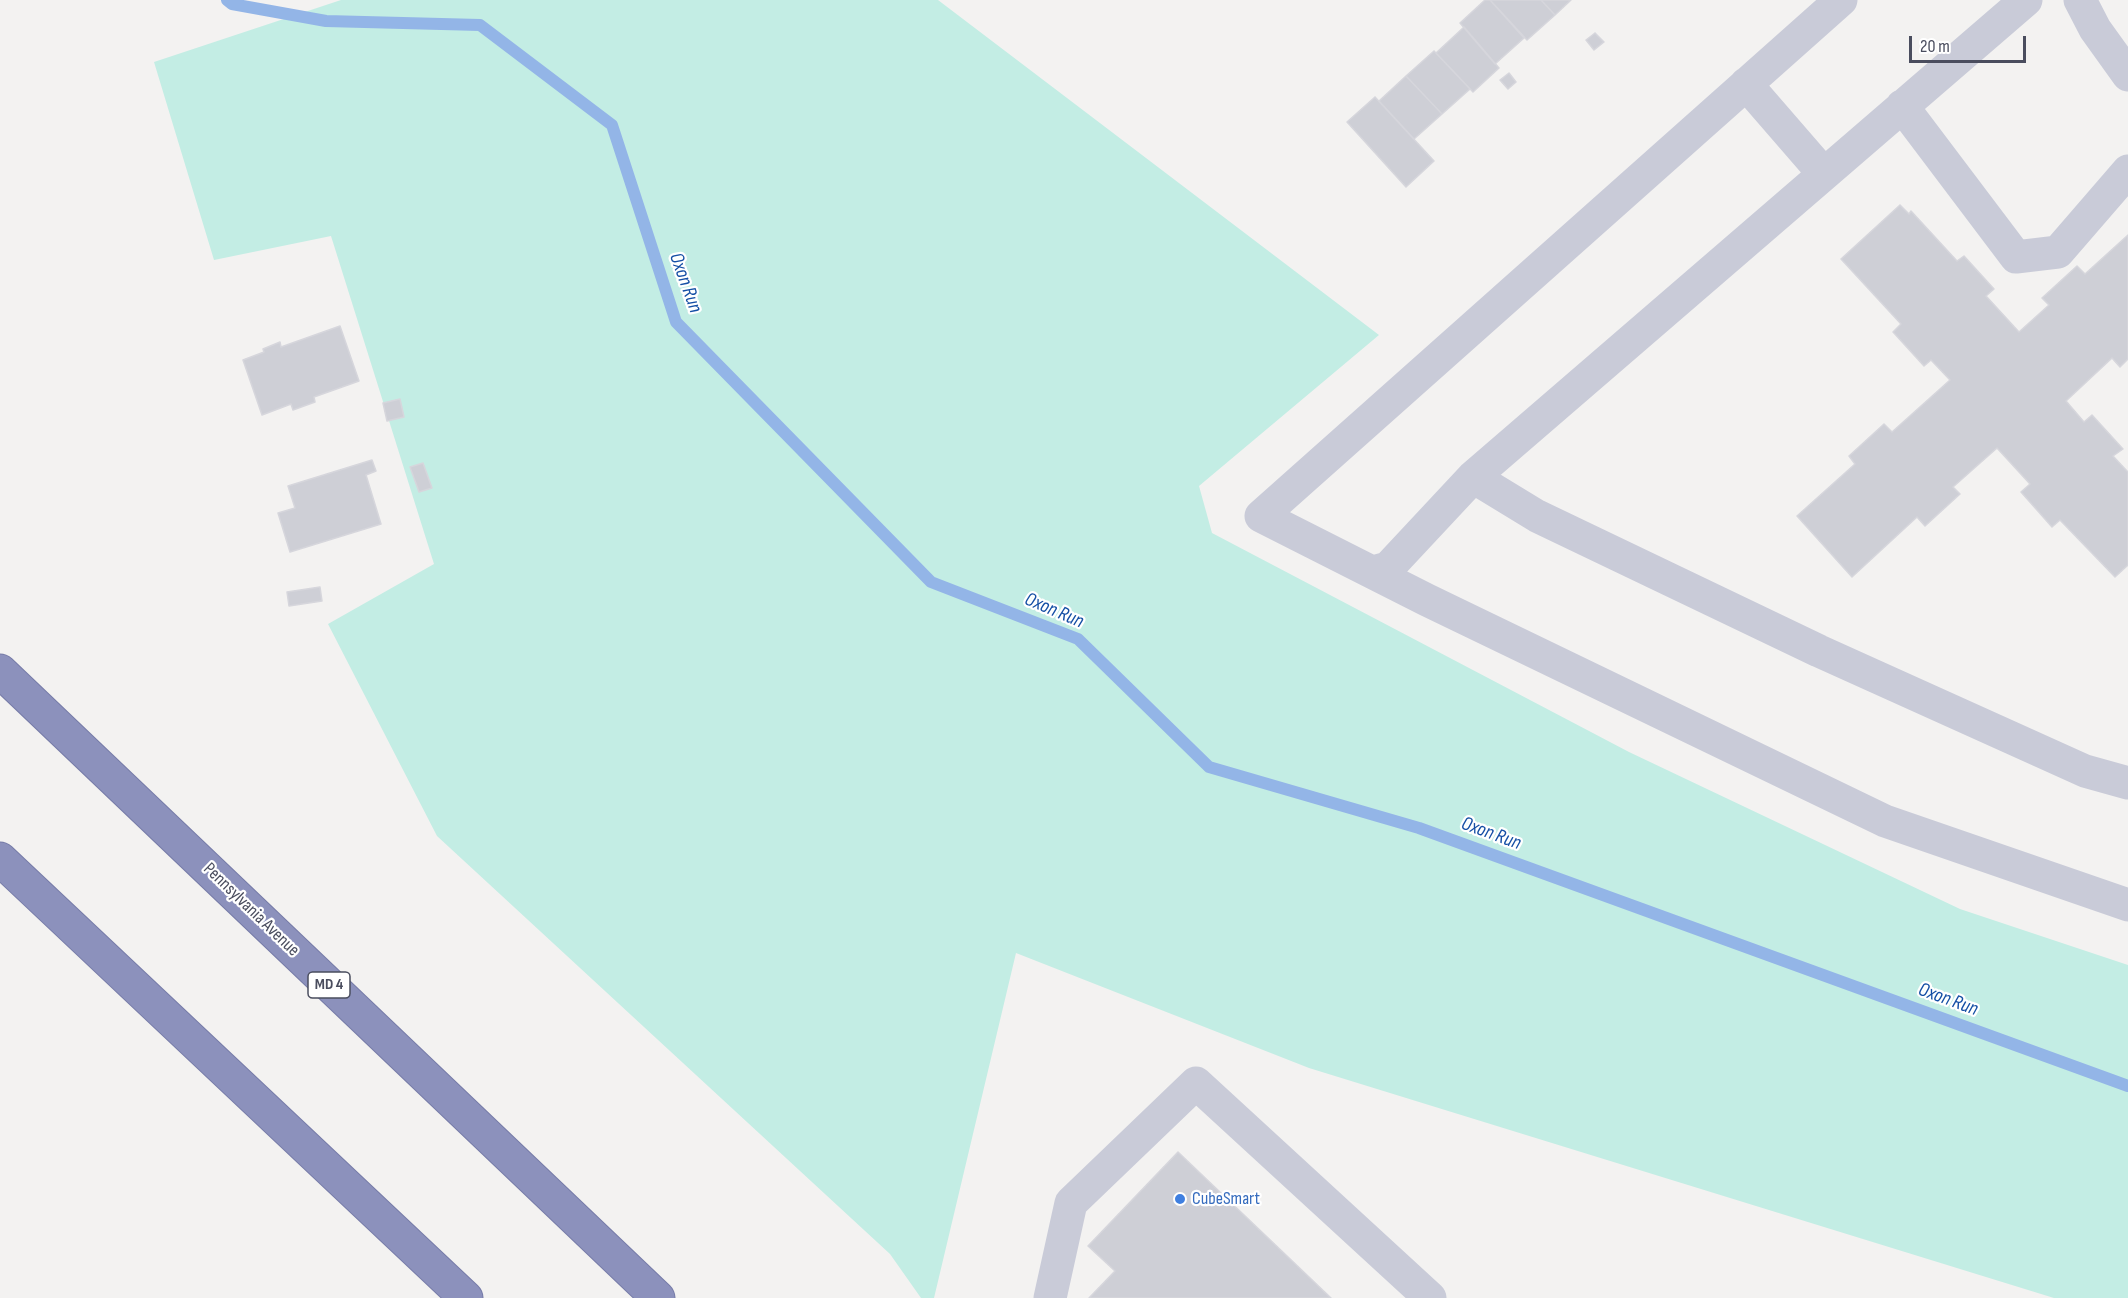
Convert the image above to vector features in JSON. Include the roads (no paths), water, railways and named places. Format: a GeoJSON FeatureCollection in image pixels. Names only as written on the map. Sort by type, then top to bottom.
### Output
{"type":"FeatureCollection","features":[{"type":"Feature","properties":{"kind":"highway","name":"Pennsylvania Avenue"},"geometry":{"type":"LineString","coordinates":[[0,671],[658,1298]]}},
{"type":"Feature","properties":{"kind":"highway"},"geometry":{"type":"LineString","coordinates":[[0,859],[466,1298]]}},
{"type":"Feature","properties":{"kind":"street"},"geometry":{"type":"LineString","coordinates":[[1841,0],[1262,516],[1885,821],[2128,905]]}},
{"type":"Feature","properties":{"kind":"street"},"geometry":{"type":"LineString","coordinates":[[1373,572],[1388,568],[1473,477],[2026,0]]}},
{"type":"Feature","properties":{"kind":"street"},"geometry":{"type":"LineString","coordinates":[[2080,0],[2095,29],[2128,75]]}},
{"type":"Feature","properties":{"kind":"street"},"geometry":{"type":"LineString","coordinates":[[1746,84],[1824,174]]}},
{"type":"Feature","properties":{"kind":"street"},"geometry":{"type":"LineString","coordinates":[[1902,106],[2016,257],[2058,252],[2128,171]]}},
{"type":"Feature","properties":{"kind":"street"},"geometry":{"type":"LineString","coordinates":[[1473,477],[1538,516],[1819,651],[2085,771],[2128,783]]}},
{"type":"Feature","properties":{"kind":"street"},"geometry":{"type":"LineString","coordinates":[[1050,1298],[1071,1203],[1196,1083],[1430,1298]]}},
{"type":"Feature","properties":{"kind":"waterway","name":"Oxon Run"},"geometry":{"type":"LineString","coordinates":[[227,0],[232,4],[326,21],[480,25],[612,125],[676,322],[931,582],[1078,639],[1209,767],[1419,828],[2128,1086]]}},
{"type":"Feature","properties":{"kind":"place","name":"CubeSmart"},"geometry":{"type":"Point","coordinates":[1180,1199]}}]}
